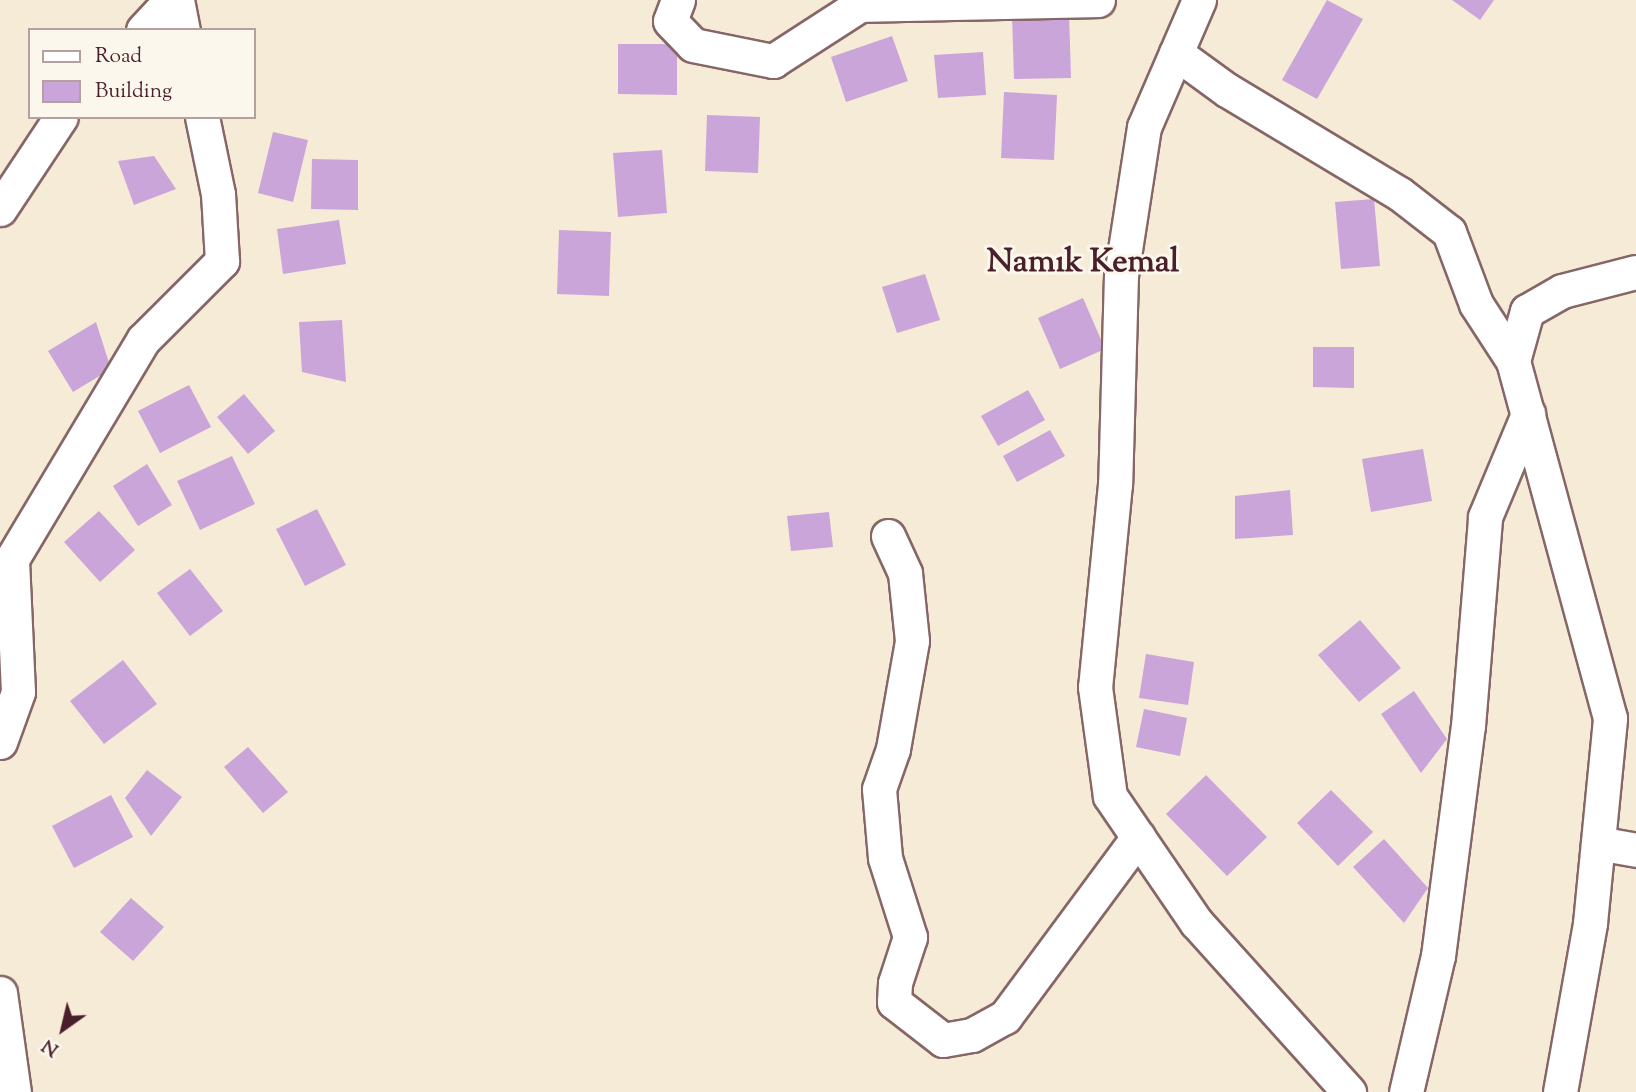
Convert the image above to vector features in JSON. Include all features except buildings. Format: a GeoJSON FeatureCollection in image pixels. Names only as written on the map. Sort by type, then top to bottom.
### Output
{"type":"FeatureCollection","features":[{"type":"Feature","properties":{"kind":"street"},"geometry":{"type":"LineString","coordinates":[[145,28],[171,0]]}},
{"type":"Feature","properties":{"kind":"street"},"geometry":{"type":"LineString","coordinates":[[177,0],[183,28]]}},
{"type":"Feature","properties":{"kind":"street"},"geometry":{"type":"LineString","coordinates":[[678,0],[670,21],[693,45],[773,61],[860,5],[1098,0]]}},
{"type":"Feature","properties":{"kind":"street"},"geometry":{"type":"LineString","coordinates":[[1199,0],[1144,127],[1121,275],[1115,484],[1095,687],[1110,796],[1196,922],[1349,1092]]}},
{"type":"Feature","properties":{"kind":"street"},"geometry":{"type":"LineString","coordinates":[[1176,52],[1316,146],[1400,194],[1449,232],[1476,304],[1513,361],[1610,718],[1590,923],[1560,1092]]}},
{"type":"Feature","properties":{"kind":"street"},"geometry":{"type":"LineString","coordinates":[[0,209],[60,119]]}},
{"type":"Feature","properties":{"kind":"street"},"geometry":{"type":"LineString","coordinates":[[0,741],[18,692],[12,559],[143,340],[222,261],[218,194],[202,119]]}},
{"type":"Feature","properties":{"kind":"street"},"geometry":{"type":"LineString","coordinates":[[1513,361],[1527,311],[1562,291],[1636,272]]}},
{"type":"Feature","properties":{"kind":"street"},"geometry":{"type":"LineString","coordinates":[[1406,1092],[1438,956],[1468,726],[1485,517],[1528,414]]}},
{"type":"Feature","properties":{"kind":"street"},"geometry":{"type":"LineString","coordinates":[[888,536],[905,573],[912,642],[893,749],[879,789],[885,858],[910,937],[895,983],[894,1002],[943,1040],[972,1035],[1005,1017],[1138,837]]}},
{"type":"Feature","properties":{"kind":"street"},"geometry":{"type":"LineString","coordinates":[[1598,842],[1636,850]]}},
{"type":"Feature","properties":{"kind":"street"},"geometry":{"type":"LineString","coordinates":[[0,993],[14,1092]]}},
{"type":"Feature","properties":{"kind":"district","name":"Namık Kemal"},"geometry":{"type":"Point","coordinates":[1083,264]}}]}
